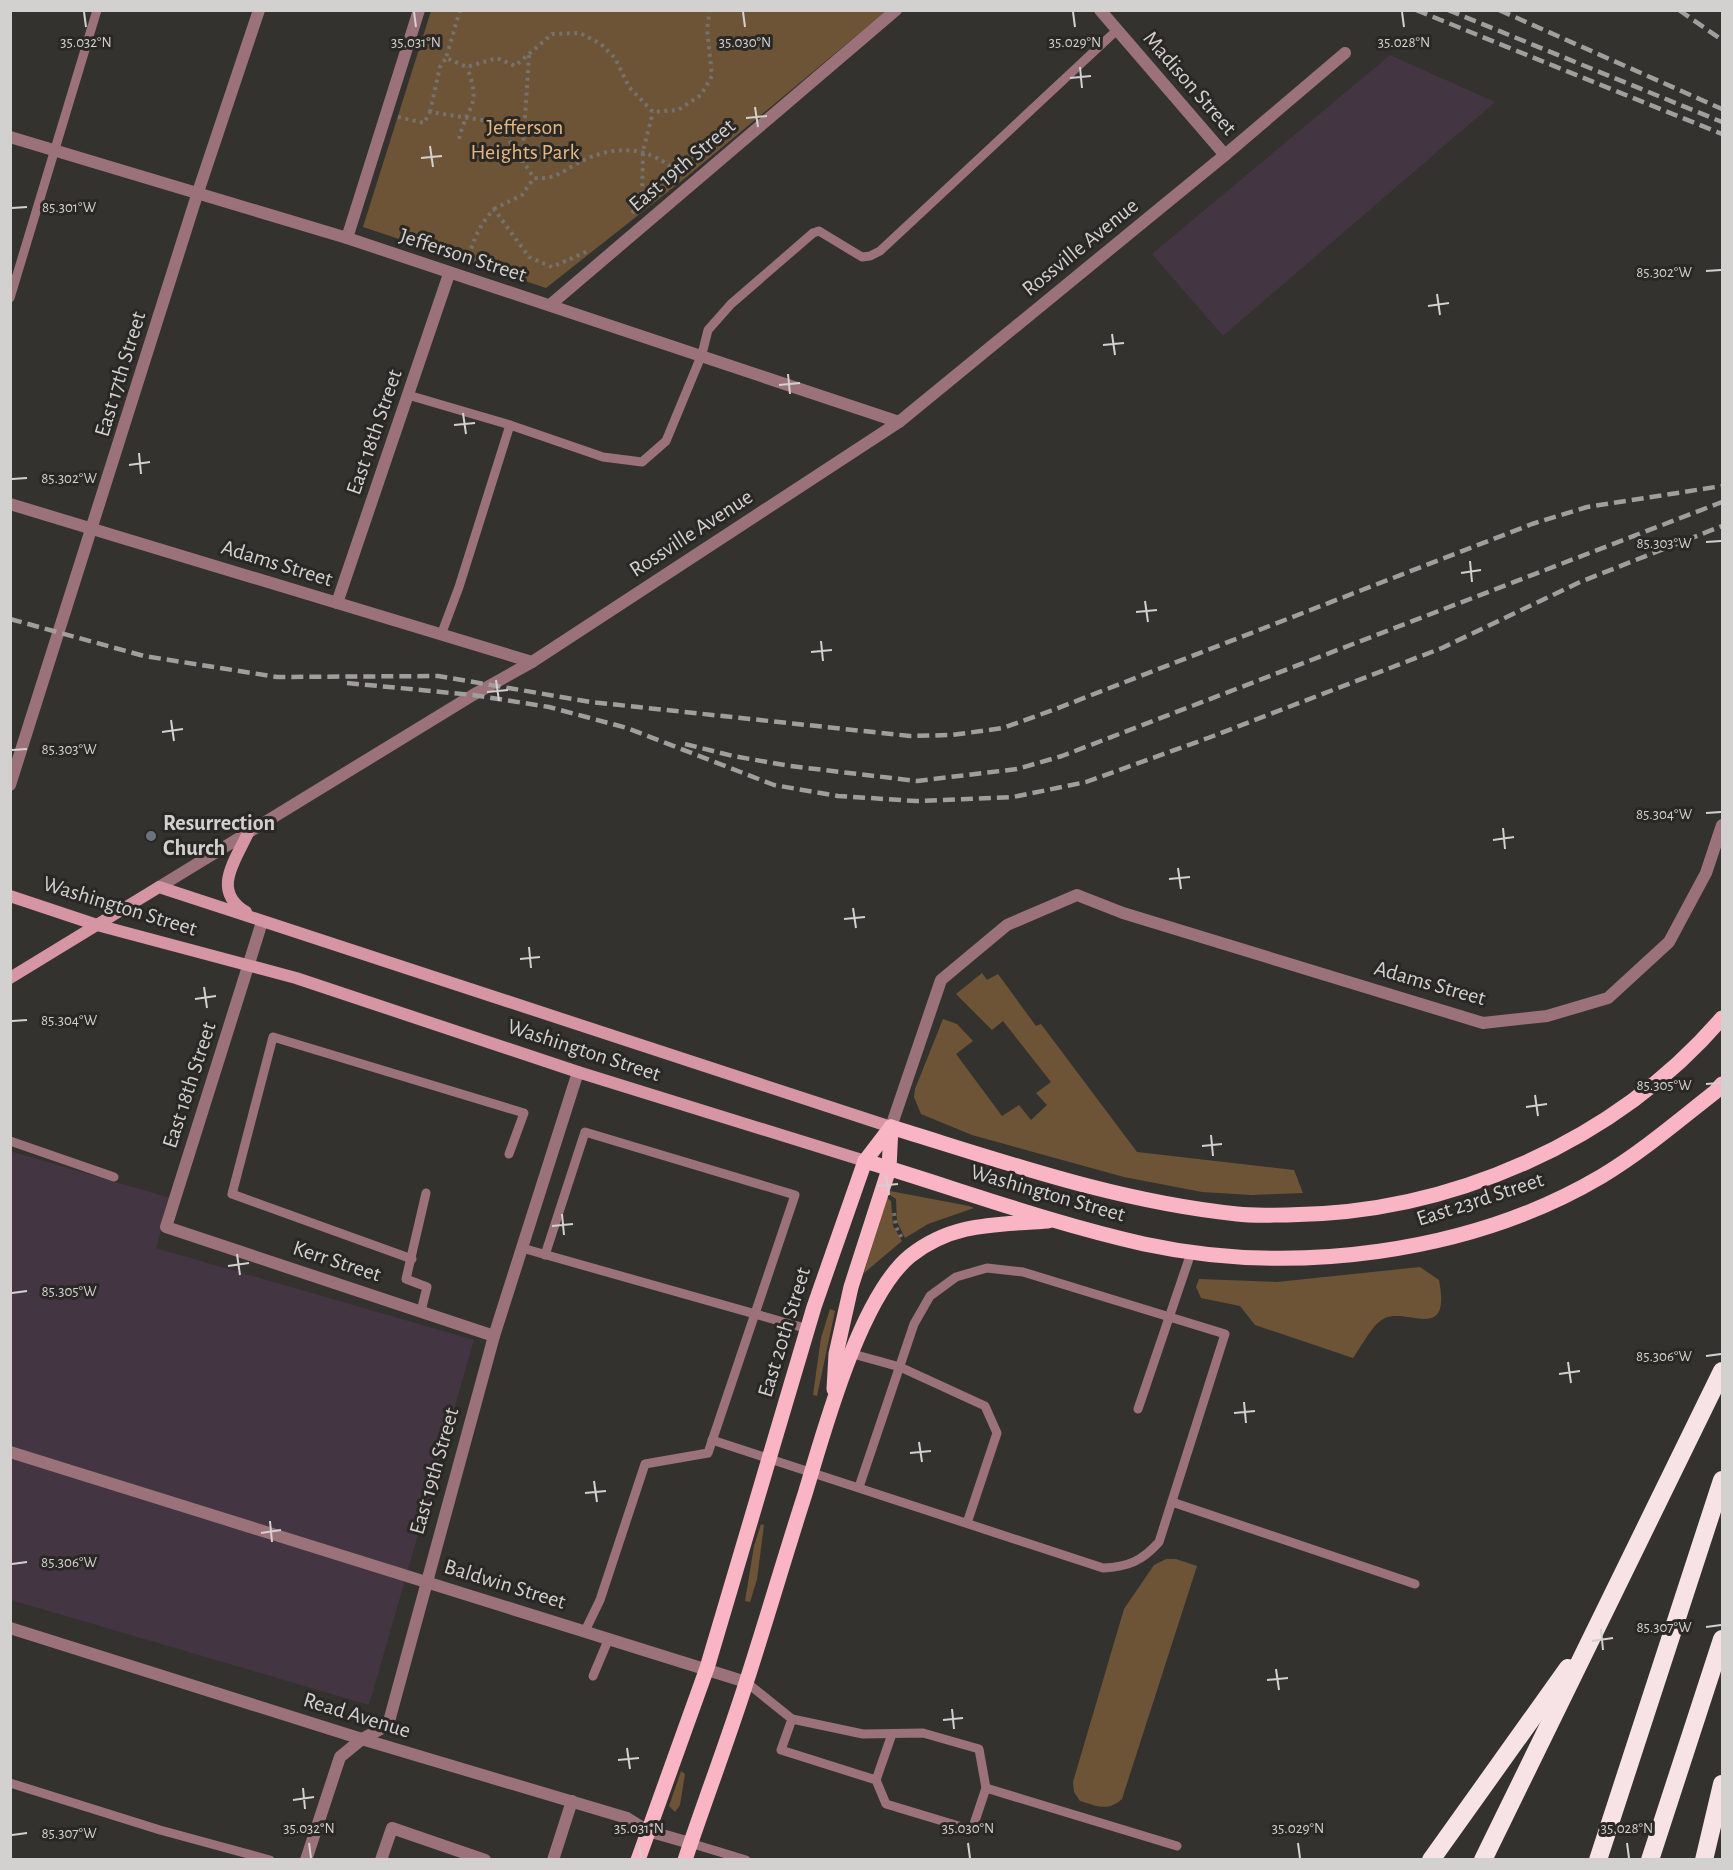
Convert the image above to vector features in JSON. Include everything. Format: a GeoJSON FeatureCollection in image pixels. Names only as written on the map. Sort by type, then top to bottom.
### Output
{"type":"FeatureCollection","features":[{"type":"Feature","properties":{"kind":"highway"},"geometry":{"type":"LineString","coordinates":[[1483,1860],[1722,1371]]}},
{"type":"Feature","properties":{"kind":"highway"},"geometry":{"type":"LineString","coordinates":[[1598,1860],[1722,1480]]}},
{"type":"Feature","properties":{"kind":"highway"},"geometry":{"type":"LineString","coordinates":[[1431,1860],[1599,1625]]}},
{"type":"Feature","properties":{"kind":"highway"},"geometry":{"type":"LineString","coordinates":[[1650,1860],[1722,1639]]}},
{"type":"Feature","properties":{"kind":"highway"},"geometry":{"type":"LineString","coordinates":[[1704,1860],[1722,1784]]}},
{"type":"Feature","properties":{"kind":"main road","name":"East 23rd Street"},"geometry":{"type":"LineString","coordinates":[[1167,1205],[1239,1215],[1314,1214],[1384,1207],[1449,1191],[1515,1168],[1579,1135],[1647,1090],[1700,1044],[1722,1018]]}},
{"type":"Feature","properties":{"kind":"main road","name":"East 23rd Street"},"geometry":{"type":"LineString","coordinates":[[1145,1244],[1192,1250],[1307,1258],[1396,1249],[1457,1236],[1533,1210],[1601,1176],[1658,1136],[1722,1084]]}},
{"type":"Feature","properties":{"kind":"main road","name":"East 20th Street"},"geometry":{"type":"LineString","coordinates":[[639,1860],[706,1668],[808,1329],[866,1161],[891,1127]]}},
{"type":"Feature","properties":{"kind":"main road"},"geometry":{"type":"LineString","coordinates":[[833,1403],[836,1354],[851,1287],[889,1168],[891,1127]]}},
{"type":"Feature","properties":{"kind":"main road","name":"Washington Street"},"geometry":{"type":"LineString","coordinates":[[891,1127],[1096,1190],[1167,1205]]}},
{"type":"Feature","properties":{"kind":"main road","name":"Washington Street"},"geometry":{"type":"LineString","coordinates":[[866,1161],[1056,1220],[1145,1244]]}},
{"type":"Feature","properties":{"kind":"main road"},"geometry":{"type":"LineString","coordinates":[[685,1860],[746,1682],[833,1403],[852,1354],[885,1285],[909,1257],[937,1238],[967,1227],[1056,1220]]}},
{"type":"Feature","properties":{"kind":"street","name":"East 17th Street"},"geometry":{"type":"LineString","coordinates":[[10,785],[93,530],[197,195],[259,10]]}},
{"type":"Feature","properties":{"kind":"street"},"geometry":{"type":"LineString","coordinates":[[347,238],[419,10]]}},
{"type":"Feature","properties":{"kind":"street","name":"East 19th Street"},"geometry":{"type":"LineString","coordinates":[[550,306],[896,10]]}},
{"type":"Feature","properties":{"kind":"street","name":"Madison Street"},"geometry":{"type":"LineString","coordinates":[[1100,10],[1225,155]]}},
{"type":"Feature","properties":{"kind":"street","name":"Rossville Avenue"},"geometry":{"type":"LineString","coordinates":[[10,978],[473,695],[532,662],[899,422],[1225,155],[1345,52]]}},
{"type":"Feature","properties":{"kind":"street","name":"Jefferson Street"},"geometry":{"type":"LineString","coordinates":[[10,137],[197,195],[347,238],[449,274],[702,354],[899,422]]}},
{"type":"Feature","properties":{"kind":"street","name":"East 18th Street"},"geometry":{"type":"LineString","coordinates":[[337,603],[449,274]]}},
{"type":"Feature","properties":{"kind":"street","name":"Adams Street"},"geometry":{"type":"LineString","coordinates":[[10,504],[532,662]]}},
{"type":"Feature","properties":{"kind":"street","name":"Adams Street"},"geometry":{"type":"LineString","coordinates":[[1077,895],[1123,913],[1483,1023],[1547,1016],[1608,998],[1670,942],[1706,873],[1722,825]]}},
{"type":"Feature","properties":{"kind":"street"},"geometry":{"type":"LineString","coordinates":[[248,833],[227,877],[228,896],[236,906],[262,922]]}},
{"type":"Feature","properties":{"kind":"street","name":"Washington Street"},"geometry":{"type":"LineString","coordinates":[[159,887],[891,1127]]}},
{"type":"Feature","properties":{"kind":"street","name":"East 20th Street"},"geometry":{"type":"LineString","coordinates":[[891,1127],[941,980],[1007,925],[1077,895]]}},
{"type":"Feature","properties":{"kind":"street","name":"Washington Street"},"geometry":{"type":"LineString","coordinates":[[10,896],[97,925],[296,978],[578,1072],[866,1161]]}},
{"type":"Feature","properties":{"kind":"street","name":"East 18th Street"},"geometry":{"type":"LineString","coordinates":[[166,1227],[262,922]]}},
{"type":"Feature","properties":{"kind":"street","name":"East 19th Street"},"geometry":{"type":"LineString","coordinates":[[306,1860],[340,1757],[362,1739],[388,1725],[425,1582],[494,1336],[578,1072]]}},
{"type":"Feature","properties":{"kind":"street","name":"Kerr Street"},"geometry":{"type":"LineString","coordinates":[[166,1227],[494,1336]]}},
{"type":"Feature","properties":{"kind":"street","name":"Baldwin Street"},"geometry":{"type":"LineString","coordinates":[[10,1452],[746,1682]]}},
{"type":"Feature","properties":{"kind":"street","name":"Read Avenue"},"geometry":{"type":"LineString","coordinates":[[10,1628],[362,1739],[572,1800],[627,1818],[648,1831],[690,1843]]}},
{"type":"Feature","properties":{"kind":"street"},"geometry":{"type":"LineString","coordinates":[[553,1860],[572,1800]]}},
{"type":"Feature","properties":{"kind":"street"},"geometry":{"type":"LineString","coordinates":[[381,1860],[392,1828],[485,1860]]}},
{"type":"Feature","properties":{"kind":"lane"},"geometry":{"type":"LineString","coordinates":[[10,298],[97,10]]}},
{"type":"Feature","properties":{"kind":"lane"},"geometry":{"type":"LineString","coordinates":[[408,395],[510,425],[603,457],[642,462],[666,441],[702,354],[708,330],[731,304],[813,233],[825,232],[862,257],[870,256],[880,250],[1117,30]]}},
{"type":"Feature","properties":{"kind":"lane"},"geometry":{"type":"LineString","coordinates":[[441,635],[459,587],[510,425]]}},
{"type":"Feature","properties":{"kind":"lane"},"geometry":{"type":"LineString","coordinates":[[412,1259],[232,1194],[273,1037],[524,1113],[509,1154]]}},
{"type":"Feature","properties":{"kind":"lane"},"geometry":{"type":"LineString","coordinates":[[545,1255],[585,1132],[795,1194],[708,1453],[645,1464],[600,1600],[585,1631]]}},
{"type":"Feature","properties":{"kind":"lane"},"geometry":{"type":"LineString","coordinates":[[10,1141],[114,1177]]}},
{"type":"Feature","properties":{"kind":"lane"},"geometry":{"type":"LineString","coordinates":[[421,1311],[427,1287],[406,1279],[426,1193]]}},
{"type":"Feature","properties":{"kind":"lane"},"geometry":{"type":"LineString","coordinates":[[522,1248],[808,1329]]}},
{"type":"Feature","properties":{"kind":"lane"},"geometry":{"type":"LineString","coordinates":[[1138,1409],[1192,1250]]}},
{"type":"Feature","properties":{"kind":"lane"},"geometry":{"type":"LineString","coordinates":[[712,1440],[1103,1568],[1125,1567],[1144,1558],[1159,1542],[1225,1334],[1023,1272],[987,1268],[956,1277],[930,1296],[914,1324],[859,1487]]}},
{"type":"Feature","properties":{"kind":"lane"},"geometry":{"type":"LineString","coordinates":[[852,1354],[900,1367],[985,1406],[997,1433],[967,1523]]}},
{"type":"Feature","properties":{"kind":"lane"},"geometry":{"type":"LineString","coordinates":[[1172,1502],[1414,1584]]}},
{"type":"Feature","properties":{"kind":"lane"},"geometry":{"type":"LineString","coordinates":[[592,1676],[609,1638]]}},
{"type":"Feature","properties":{"kind":"lane"},"geometry":{"type":"LineString","coordinates":[[746,1682],[792,1719],[863,1734],[923,1733],[979,1749],[987,1788],[972,1830],[886,1804],[876,1780],[892,1734]]}},
{"type":"Feature","properties":{"kind":"lane"},"geometry":{"type":"LineString","coordinates":[[792,1719],[781,1750],[876,1780]]}},
{"type":"Feature","properties":{"kind":"lane"},"geometry":{"type":"LineString","coordinates":[[10,1783],[160,1830],[270,1860]]}},
{"type":"Feature","properties":{"kind":"lane"},"geometry":{"type":"LineString","coordinates":[[987,1788],[1177,1846]]}},
{"type":"Feature","properties":{"kind":"lane"},"geometry":{"type":"LineString","coordinates":[[690,1843],[746,1860]]}},
{"type":"Feature","properties":{"kind":"path"},"geometry":{"type":"LineString","coordinates":[[386,113],[424,123],[430,112],[440,67],[446,58],[460,10]]}},
{"type":"Feature","properties":{"kind":"path"},"geometry":{"type":"LineString","coordinates":[[653,112],[678,110],[701,94],[712,76],[707,29],[710,10]]}},
{"type":"Feature","properties":{"kind":"path"},"geometry":{"type":"LineString","coordinates":[[446,58],[467,67],[497,58],[515,66],[552,34],[580,33],[601,44],[615,58],[629,87],[653,112]]}},
{"type":"Feature","properties":{"kind":"path"},"geometry":{"type":"LineString","coordinates":[[522,163],[529,55]]}},
{"type":"Feature","properties":{"kind":"path"},"geometry":{"type":"LineString","coordinates":[[459,139],[464,118],[474,105],[475,91],[467,67]]}},
{"type":"Feature","properties":{"kind":"path"},"geometry":{"type":"LineString","coordinates":[[430,112],[488,121],[505,134],[534,178],[550,180],[585,159],[626,150],[643,151],[657,157],[684,179]]}},
{"type":"Feature","properties":{"kind":"path"},"geometry":{"type":"LineString","coordinates":[[631,214],[642,199],[643,151],[653,112]]}},
{"type":"Feature","properties":{"kind":"path"},"geometry":{"type":"LineString","coordinates":[[462,278],[472,240],[480,225],[494,209],[522,195],[534,178]]}},
{"type":"Feature","properties":{"kind":"path"},"geometry":{"type":"LineString","coordinates":[[494,209],[529,257],[552,267],[595,247]]}},
{"type":"Feature","properties":{"kind":"path"},"geometry":{"type":"LineString","coordinates":[[894,1207],[896,1227],[903,1240]]}},
{"type":"Feature","properties":{"kind":"shaded area"},"geometry":{"type":"Polygon","coordinates":[[[1390,55],[1495,102],[1223,336],[1152,254],[1390,55]]]}},
{"type":"Feature","properties":{"kind":"shaded area"},"geometry":{"type":"Polygon","coordinates":[[[10,1151],[170,1198],[156,1248],[474,1340],[369,1705],[11,1600],[10,1151]]]}},
{"type":"Feature","properties":{"kind":"green space","name":"Jefferson Heights Park"},"geometry":{"type":"Polygon","coordinates":[[[431,11],[886,11],[684,179],[546,288],[363,227],[431,11]]]}},
{"type":"Feature","properties":{"kind":"green space"},"geometry":{"type":"Polygon","coordinates":[[[982,973],[987,980],[998,974],[1036,1026],[1041,1024],[1137,1152],[1294,1170],[1303,1193],[1251,1195],[1202,1192],[1124,1177],[972,1135],[921,1114],[914,1097],[915,1089],[943,1019],[957,1024],[973,1041],[956,1054],[1002,1116],[1019,1105],[1031,1120],[1047,1105],[1036,1093],[1051,1082],[1003,1021],[992,1030],[956,994],[982,973]]]}},
{"type":"Feature","properties":{"kind":"green space"},"geometry":{"type":"Polygon","coordinates":[[[890,1191],[974,1208],[928,1224],[905,1238],[897,1222],[896,1199],[887,1193],[890,1191]]]}},
{"type":"Feature","properties":{"kind":"green space"},"geometry":{"type":"Polygon","coordinates":[[[887,1198],[891,1201],[893,1226],[902,1241],[864,1273],[887,1198]]]}},
{"type":"Feature","properties":{"kind":"green space"},"geometry":{"type":"Polygon","coordinates":[[[1420,1267],[1439,1280],[1441,1299],[1439,1311],[1434,1317],[1426,1319],[1395,1316],[1385,1318],[1372,1330],[1353,1358],[1255,1325],[1240,1306],[1201,1298],[1196,1287],[1199,1279],[1277,1282],[1420,1267]]]}},
{"type":"Feature","properties":{"kind":"green space"},"geometry":{"type":"Polygon","coordinates":[[[830,1309],[835,1311],[817,1396],[813,1395],[821,1338],[830,1309]]]}},
{"type":"Feature","properties":{"kind":"green space"},"geometry":{"type":"Polygon","coordinates":[[[761,1524],[764,1525],[757,1579],[750,1602],[745,1601],[754,1546],[761,1524]]]}},
{"type":"Feature","properties":{"kind":"green space"},"geometry":{"type":"Polygon","coordinates":[[[1166,1559],[1176,1559],[1197,1566],[1122,1799],[1107,1807],[1080,1801],[1074,1792],[1073,1782],[1124,1609],[1154,1565],[1166,1559]]]}},
{"type":"Feature","properties":{"kind":"green space"},"geometry":{"type":"Polygon","coordinates":[[[681,1771],[685,1774],[680,1805],[675,1812],[669,1806],[681,1771]]]}},
{"type":"Feature","properties":{"kind":"railway"},"geometry":{"type":"LineString","coordinates":[[1416,10],[1722,134]]}},
{"type":"Feature","properties":{"kind":"railway"},"geometry":{"type":"LineString","coordinates":[[1448,10],[1722,122]]}},
{"type":"Feature","properties":{"kind":"railway"},"geometry":{"type":"LineString","coordinates":[[1499,10],[1722,109]]}},
{"type":"Feature","properties":{"kind":"railway"},"geometry":{"type":"LineString","coordinates":[[1679,10],[1722,40]]}},
{"type":"Feature","properties":{"kind":"railway"},"geometry":{"type":"LineString","coordinates":[[10,619],[144,656],[277,677],[438,676],[591,702],[910,736],[952,735],[1003,728],[1053,710],[1532,524],[1587,507],[1722,486]]}},
{"type":"Feature","properties":{"kind":"railway"},"geometry":{"type":"LineString","coordinates":[[685,744],[733,756],[790,766],[917,781],[1017,769],[1062,756],[1722,502]]}},
{"type":"Feature","properties":{"kind":"railway"},"geometry":{"type":"LineString","coordinates":[[347,683],[473,695],[549,707],[627,728],[774,785],[838,796],[916,801],[1013,797],[1086,782],[1208,738],[1442,648],[1580,582],[1722,526]]}},
{"type":"Feature","properties":{"kind":"place","name":"Resurrection Church"},"geometry":{"type":"Point","coordinates":[151,836]}}]}
